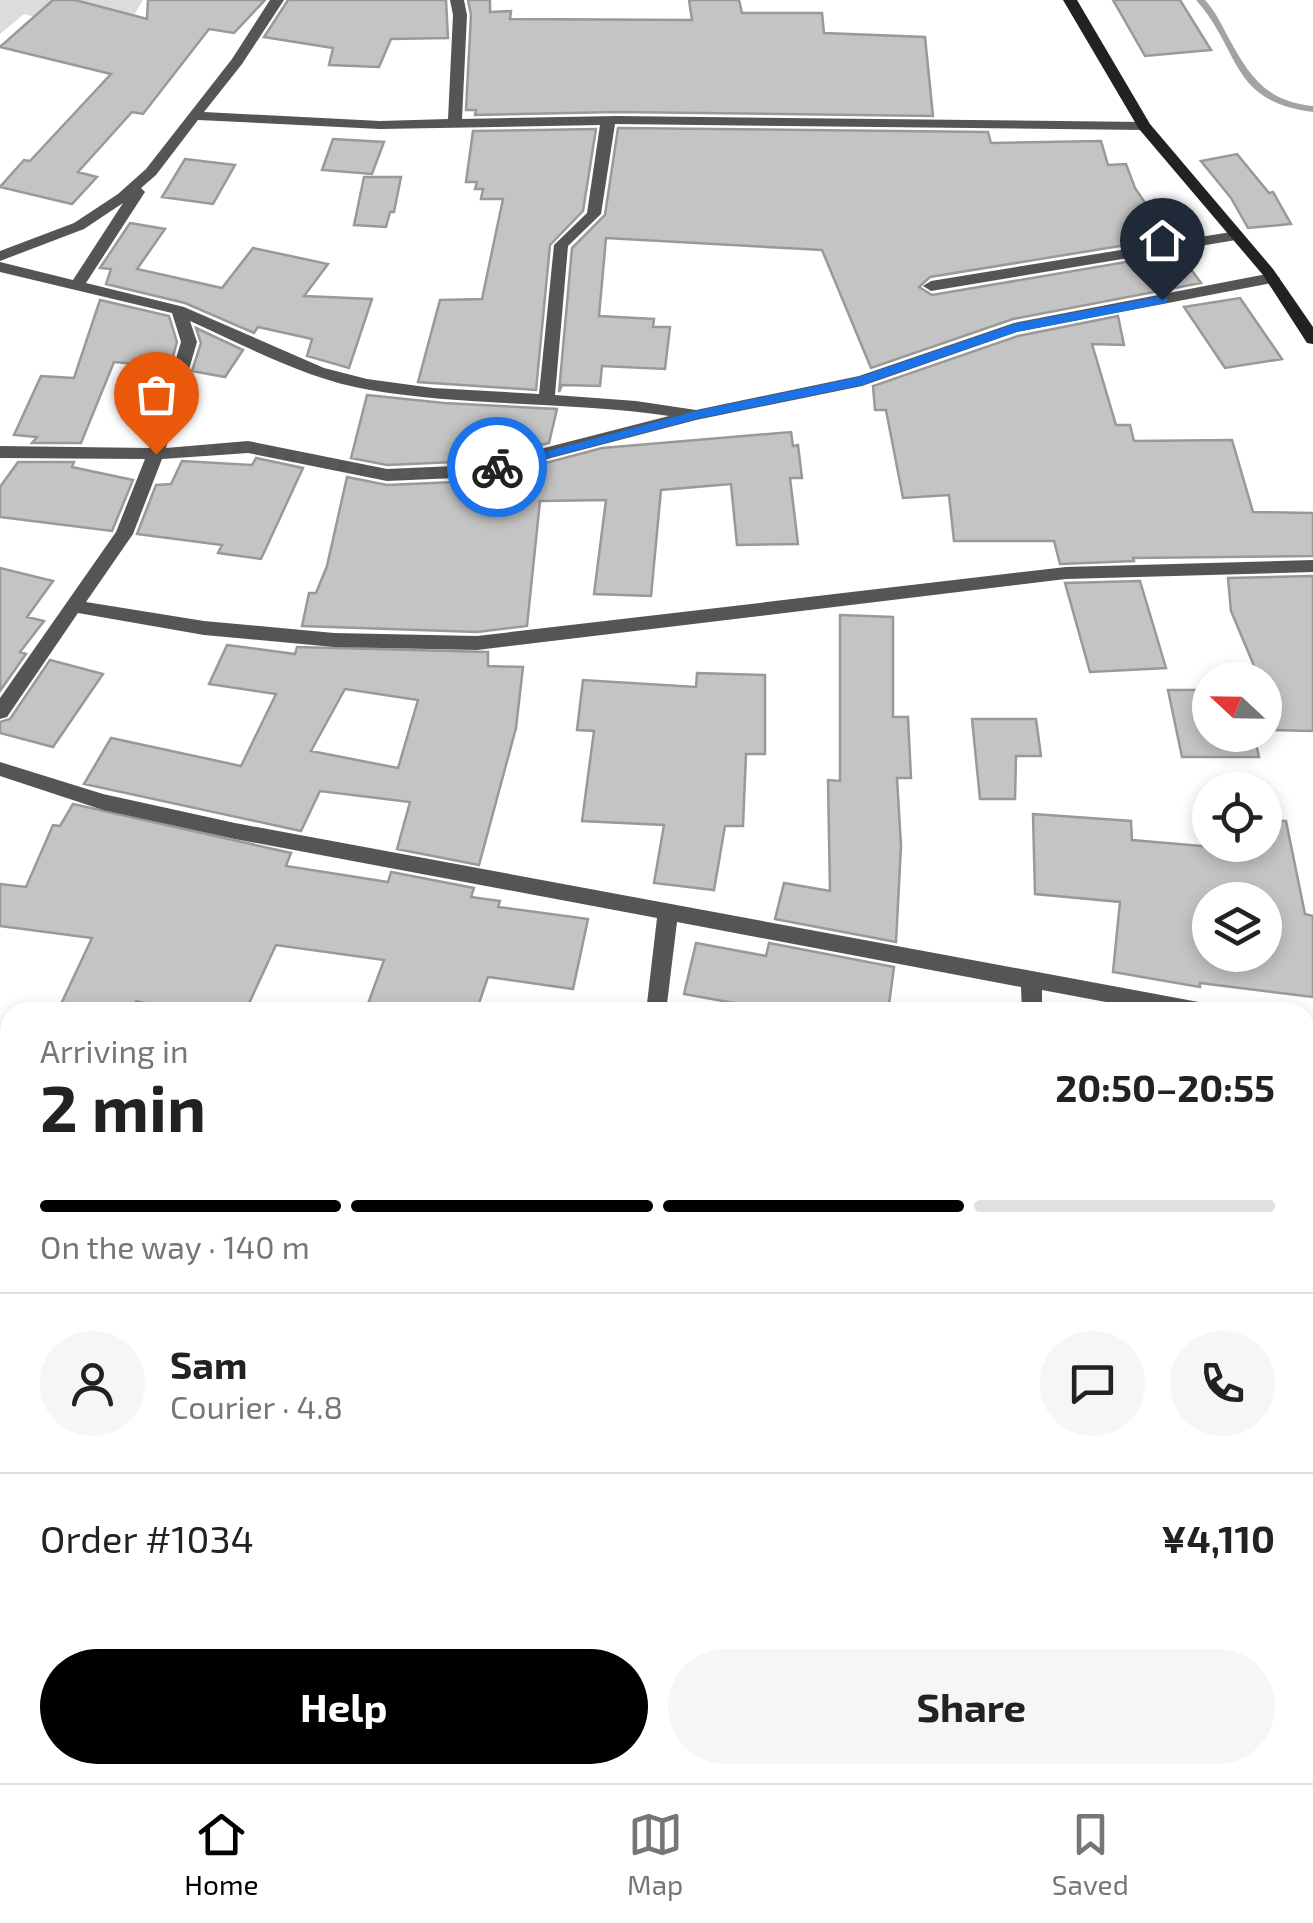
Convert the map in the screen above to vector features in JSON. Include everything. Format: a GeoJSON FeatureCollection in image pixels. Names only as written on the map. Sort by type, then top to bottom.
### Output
{"type":"FeatureCollection","features":[{"type":"Feature","properties":{"kind":"street"},"geometry":{"type":"LineString","coordinates":[[76,286],[151,172],[237,61],[278,0]]}},
{"type":"Feature","properties":{"kind":"street"},"geometry":{"type":"LineString","coordinates":[[455,124],[460,15],[457,0]]}},
{"type":"Feature","properties":{"kind":"street"},"geometry":{"type":"LineString","coordinates":[[1070,0],[1144,126],[1272,278],[1313,339]]}},
{"type":"Feature","properties":{"kind":"street"},"geometry":{"type":"LineString","coordinates":[[192,116],[380,125],[608,120],[1144,126]]}},
{"type":"Feature","properties":{"kind":"street"},"geometry":{"type":"LineString","coordinates":[[548,400],[561,245],[594,214],[608,120]]}},
{"type":"Feature","properties":{"kind":"street"},"geometry":{"type":"LineString","coordinates":[[0,256],[79,226],[123,197],[151,172]]}},
{"type":"Feature","properties":{"kind":"street"},"geometry":{"type":"LineString","coordinates":[[930,286],[1237,236]]}},
{"type":"Feature","properties":{"kind":"street"},"geometry":{"type":"LineString","coordinates":[[0,267],[178,310],[318,372],[367,384],[696,415]]}},
{"type":"Feature","properties":{"kind":"street"},"geometry":{"type":"LineString","coordinates":[[0,452],[156,454],[248,447],[387,475],[478,471],[696,415],[862,381],[1014,328],[1272,278]]}},
{"type":"Feature","properties":{"kind":"street"},"geometry":{"type":"LineString","coordinates":[[0,712],[124,534],[156,454],[189,342],[178,310]]}},
{"type":"Feature","properties":{"kind":"street"},"geometry":{"type":"LineString","coordinates":[[74,606],[204,628],[334,640],[477,643],[1066,574],[1313,566]]}},
{"type":"Feature","properties":{"kind":"street"},"geometry":{"type":"LineString","coordinates":[[0,769],[103,802],[668,915],[1148,1002]]}},
{"type":"Feature","properties":{"kind":"street"},"geometry":{"type":"LineString","coordinates":[[657,1002],[668,915]]}},
{"type":"Feature","properties":{"kind":"street"},"geometry":{"type":"LineString","coordinates":[[1030,981],[1031,1002]]}},
{"type":"Feature","properties":{"kind":"shaded area"},"geometry":{"type":"Polygon","coordinates":[[[0,0],[143,0],[120,39],[24,14],[0,34],[0,0]]]}},
{"type":"Feature","properties":{"kind":"building"},"geometry":{"type":"Polygon","coordinates":[[[53,0],[75,0],[147,19],[148,0],[265,0],[234,33],[209,29],[143,114],[132,112],[78,172],[97,177],[72,204],[0,187],[24,160],[30,161],[111,74],[0,47],[53,0]]]}},
{"type":"Feature","properties":{"kind":"building"},"geometry":{"type":"Polygon","coordinates":[[[288,0],[446,0],[448,38],[391,39],[379,67],[329,65],[333,48],[264,37],[288,0]]]}},
{"type":"Feature","properties":{"kind":"building"},"geometry":{"type":"Polygon","coordinates":[[[468,0],[490,0],[490,12],[511,11],[510,19],[692,20],[689,0],[739,0],[742,13],[822,13],[824,33],[925,37],[933,116],[617,112],[475,115],[476,110],[466,110],[471,15],[468,0]]]}},
{"type":"Feature","properties":{"kind":"building"},"geometry":{"type":"Polygon","coordinates":[[[1113,0],[1180,0],[1211,50],[1145,56],[1113,0]]]}},
{"type":"Feature","properties":{"kind":"building"},"geometry":{"type":"Polygon","coordinates":[[[618,128],[988,132],[991,143],[1101,141],[1108,165],[1126,164],[1135,188],[1169,238],[930,277],[919,287],[932,295],[1179,253],[1201,283],[1013,319],[871,368],[822,250],[606,238],[599,316],[654,319],[653,327],[670,327],[665,369],[602,366],[600,386],[562,385],[559,392],[572,248],[605,215],[618,128]]]}},
{"type":"Feature","properties":{"kind":"building"},"geometry":{"type":"Polygon","coordinates":[[[596,129],[583,211],[550,245],[536,390],[418,382],[440,300],[482,299],[503,199],[481,199],[483,189],[475,189],[477,182],[466,182],[473,131],[596,129]]]}},
{"type":"Feature","properties":{"kind":"building"},"geometry":{"type":"Polygon","coordinates":[[[333,139],[384,142],[372,174],[322,170],[333,139]]]}},
{"type":"Feature","properties":{"kind":"building"},"geometry":{"type":"Polygon","coordinates":[[[1237,154],[1269,193],[1273,192],[1291,224],[1248,228],[1231,198],[1201,161],[1237,154]]]}},
{"type":"Feature","properties":{"kind":"building"},"geometry":{"type":"Polygon","coordinates":[[[185,159],[235,165],[213,204],[162,197],[185,159]]]}},
{"type":"Feature","properties":{"kind":"building"},"geometry":{"type":"Polygon","coordinates":[[[364,177],[401,177],[394,212],[390,212],[386,227],[354,225],[364,177]]]}},
{"type":"Feature","properties":{"kind":"building"},"geometry":{"type":"Polygon","coordinates":[[[130,223],[165,229],[137,269],[222,288],[253,248],[328,264],[304,296],[372,299],[349,368],[307,356],[312,339],[258,327],[254,333],[185,303],[106,284],[111,269],[100,268],[130,223]]]}},
{"type":"Feature","properties":{"kind":"building"},"geometry":{"type":"Polygon","coordinates":[[[1240,298],[1282,359],[1225,368],[1184,307],[1240,298]]]}},
{"type":"Feature","properties":{"kind":"building"},"geometry":{"type":"Polygon","coordinates":[[[100,300],[169,316],[177,342],[170,367],[114,362],[81,443],[32,443],[37,437],[14,435],[41,376],[74,378],[100,300]]]}},
{"type":"Feature","properties":{"kind":"building"},"geometry":{"type":"Polygon","coordinates":[[[1118,316],[1124,345],[1092,344],[1116,425],[1130,425],[1134,441],[1232,440],[1253,512],[1313,513],[1313,556],[1133,558],[1134,561],[1060,564],[1054,541],[954,541],[949,495],[903,498],[886,410],[875,410],[873,386],[1018,336],[1118,316]]]}},
{"type":"Feature","properties":{"kind":"building"},"geometry":{"type":"Polygon","coordinates":[[[196,328],[243,350],[225,377],[192,371],[201,343],[196,328]]]}},
{"type":"Feature","properties":{"kind":"building"},"geometry":{"type":"Polygon","coordinates":[[[367,395],[557,409],[549,443],[477,461],[387,465],[351,458],[367,395]]]}},
{"type":"Feature","properties":{"kind":"building"},"geometry":{"type":"Polygon","coordinates":[[[791,432],[793,446],[798,445],[802,478],[790,478],[798,544],[737,545],[731,484],[661,490],[651,596],[594,594],[606,500],[540,501],[527,626],[477,632],[302,626],[309,593],[316,593],[327,566],[347,477],[387,485],[478,481],[602,448],[791,432]]]}},
{"type":"Feature","properties":{"kind":"building"},"geometry":{"type":"Polygon","coordinates":[[[256,458],[303,468],[261,559],[218,553],[222,545],[137,534],[156,485],[171,484],[182,461],[252,465],[256,458]]]}},
{"type":"Feature","properties":{"kind":"building"},"geometry":{"type":"Polygon","coordinates":[[[18,462],[74,462],[72,467],[133,480],[112,531],[0,517],[0,487],[18,462]]]}},
{"type":"Feature","properties":{"kind":"building"},"geometry":{"type":"Polygon","coordinates":[[[0,568],[53,581],[27,617],[44,621],[20,652],[26,654],[0,691],[0,568]]]}},
{"type":"Feature","properties":{"kind":"building"},"geometry":{"type":"Polygon","coordinates":[[[1313,576],[1313,731],[1282,730],[1282,662],[1252,662],[1231,611],[1228,578],[1313,576]]]}},
{"type":"Feature","properties":{"kind":"building"},"geometry":{"type":"Polygon","coordinates":[[[1140,581],[1166,668],[1090,672],[1065,583],[1140,581]]]}},
{"type":"Feature","properties":{"kind":"building"},"geometry":{"type":"Polygon","coordinates":[[[840,615],[893,617],[893,717],[908,717],[911,778],[897,778],[901,846],[896,942],[775,919],[784,883],[830,891],[828,780],[840,781],[840,615]]]}},
{"type":"Feature","properties":{"kind":"building"},"geometry":{"type":"Polygon","coordinates":[[[227,645],[295,654],[297,647],[488,652],[488,666],[523,667],[516,728],[479,865],[397,849],[410,802],[320,791],[301,831],[84,784],[111,738],[241,766],[276,694],[209,684],[227,645]],[[345,689],[311,751],[398,768],[418,700],[345,689]]]}},
{"type":"Feature","properties":{"kind":"building"},"geometry":{"type":"Polygon","coordinates":[[[50,660],[103,674],[53,747],[0,733],[0,722],[10,719],[50,660]]]}},
{"type":"Feature","properties":{"kind":"building"},"geometry":{"type":"Polygon","coordinates":[[[697,673],[765,675],[765,754],[746,754],[743,826],[725,826],[714,890],[654,883],[664,825],[582,821],[594,731],[577,730],[583,680],[696,687],[697,673]]]}},
{"type":"Feature","properties":{"kind":"building"},"geometry":{"type":"Polygon","coordinates":[[[1168,690],[1192,690],[1192,752],[1258,752],[1259,757],[1182,757],[1168,690]]]}},
{"type":"Feature","properties":{"kind":"building"},"geometry":{"type":"Polygon","coordinates":[[[972,719],[1036,719],[1041,756],[1016,756],[1015,799],[980,799],[972,719]]]}},
{"type":"Feature","properties":{"kind":"building"},"geometry":{"type":"Polygon","coordinates":[[[73,804],[291,853],[286,866],[388,882],[391,872],[474,888],[471,897],[500,901],[498,907],[588,919],[573,989],[488,977],[479,1002],[369,1002],[384,960],[276,945],[250,1002],[62,1002],[92,938],[0,926],[0,884],[26,887],[53,825],[60,826],[73,804]]]}},
{"type":"Feature","properties":{"kind":"building"},"geometry":{"type":"Polygon","coordinates":[[[1033,814],[1131,821],[1132,840],[1192,845],[1192,862],[1282,862],[1282,821],[1286,821],[1305,914],[1313,916],[1313,997],[1200,983],[1200,987],[1113,972],[1120,902],[1035,894],[1033,814]]]}},
{"type":"Feature","properties":{"kind":"building"},"geometry":{"type":"Polygon","coordinates":[[[696,943],[766,956],[769,943],[894,967],[889,1002],[728,1002],[684,994],[696,943]]]}},
{"type":"Feature","properties":{"kind":"waterway"},"geometry":{"type":"LineString","coordinates":[[1200,0],[1209,9],[1237,61],[1260,89],[1292,107],[1313,109]]}},
{"type":"Feature","properties":{"kind":"way so far"},"geometry":{"type":"LineString","coordinates":[[156,454],[248,447],[387,475],[497,467]]}},
{"type":"Feature","properties":{"kind":"route"},"geometry":{"type":"LineString","coordinates":[[497,467],[696,415],[862,381],[1014,328],[1162,300]]}}]}
